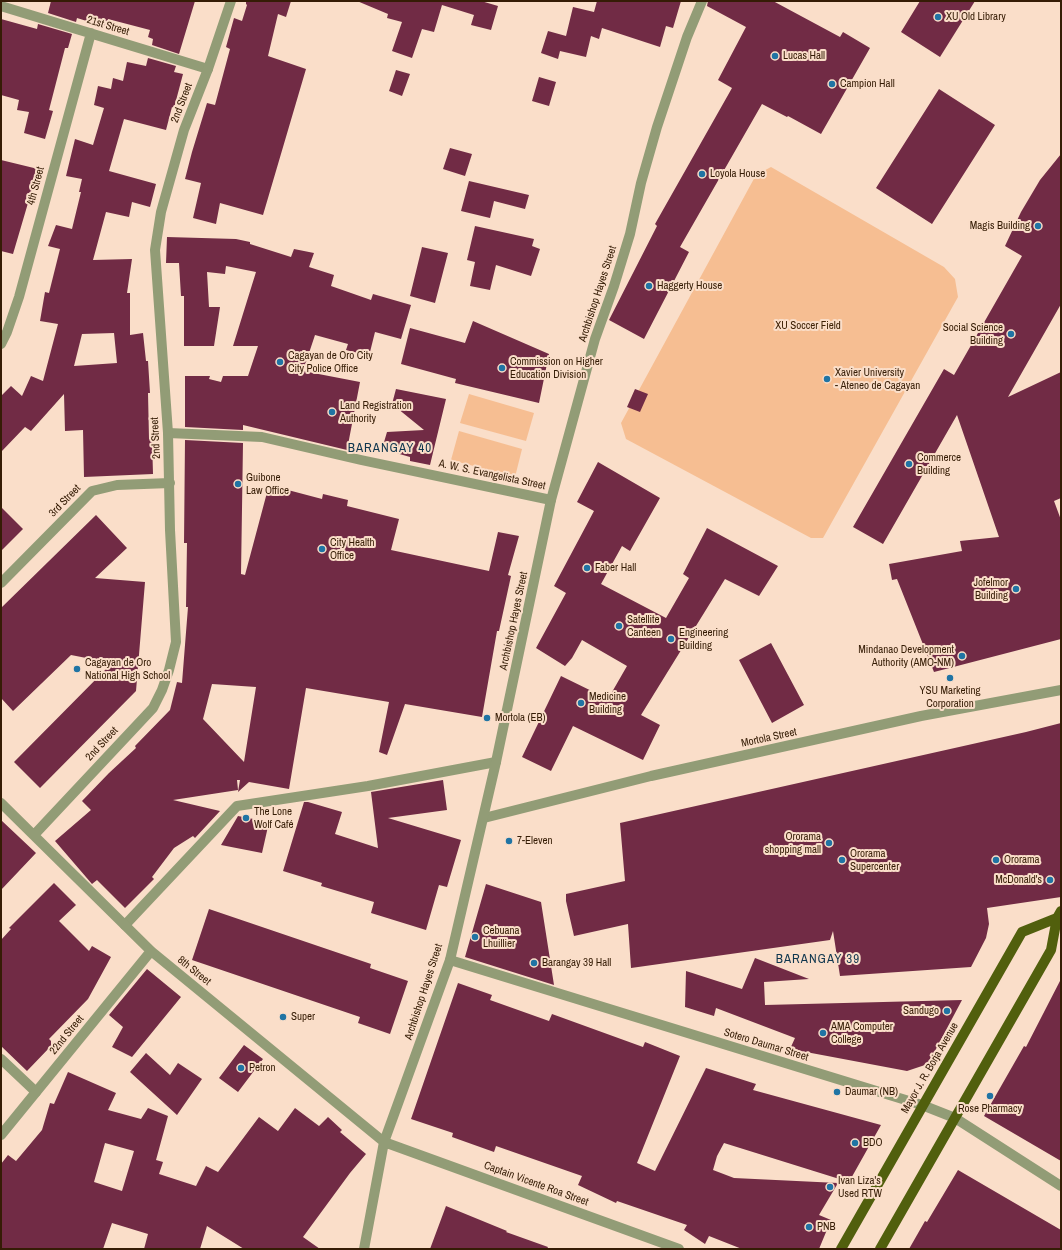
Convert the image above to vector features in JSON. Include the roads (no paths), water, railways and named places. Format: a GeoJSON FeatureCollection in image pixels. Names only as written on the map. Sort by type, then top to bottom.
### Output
{"type":"FeatureCollection","features":[{"type":"Feature","properties":{"kind":"main road","name":"Mayor J. R. Borja Avenue"},"geometry":{"type":"LineString","coordinates":[[841,1249],[1022,932],[1059,915]]}},
{"type":"Feature","properties":{"kind":"main road","name":"Mayor J. R. Borja Avenue"},"geometry":{"type":"LineString","coordinates":[[880,1249],[1051,950],[1059,915]]}},
{"type":"Feature","properties":{"kind":"street","name":"2nd Street"},"geometry":{"type":"LineString","coordinates":[[34,835],[153,708],[162,690],[169,670],[176,642],[170,530],[168,433],[155,250],[161,212],[184,130],[208,69],[231,1]]}},
{"type":"Feature","properties":{"kind":"street","name":"Archbishop Hayes Street"},"geometry":{"type":"LineString","coordinates":[[364,1249],[384,1142],[450,960],[484,818],[551,500],[595,339],[614,286],[630,234],[641,183],[657,126],[687,37],[702,1]]}},
{"type":"Feature","properties":{"kind":"street","name":"21st Street"},"geometry":{"type":"LineString","coordinates":[[1,6],[91,32],[208,69]]}},
{"type":"Feature","properties":{"kind":"street","name":"4th Street"},"geometry":{"type":"LineString","coordinates":[[1,344],[7,332],[19,297],[91,32]]}},
{"type":"Feature","properties":{"kind":"street","name":"A. W. S. Evangelista Street"},"geometry":{"type":"LineString","coordinates":[[168,433],[262,437],[361,460],[551,500]]}},
{"type":"Feature","properties":{"kind":"street","name":"3rd Street"},"geometry":{"type":"LineString","coordinates":[[1,583],[92,491],[117,485],[170,483]]}},
{"type":"Feature","properties":{"kind":"street","name":"Mortola Street"},"geometry":{"type":"LineString","coordinates":[[484,818],[651,776],[921,716],[1061,690]]}},
{"type":"Feature","properties":{"kind":"street"},"geometry":{"type":"LineString","coordinates":[[125,925],[237,806],[368,786],[496,762]]}},
{"type":"Feature","properties":{"kind":"street","name":"8th Street"},"geometry":{"type":"LineString","coordinates":[[1,803],[151,951],[384,1142]]}},
{"type":"Feature","properties":{"kind":"street","name":"22nd Street"},"geometry":{"type":"LineString","coordinates":[[1,1135],[151,951]]}},
{"type":"Feature","properties":{"kind":"street","name":"Sotero Daumar Street"},"geometry":{"type":"LineString","coordinates":[[450,960],[922,1105],[955,1118],[1061,1186]]}},
{"type":"Feature","properties":{"kind":"street"},"geometry":{"type":"LineString","coordinates":[[1,1059],[36,1092]]}},
{"type":"Feature","properties":{"kind":"street","name":"Captain Vicente Roa Street"},"geometry":{"type":"LineString","coordinates":[[384,1142],[680,1249]]}},
{"type":"Feature","properties":{"kind":"place","name":"XU Old Library"},"geometry":{"type":"Point","coordinates":[938,17]}},
{"type":"Feature","properties":{"kind":"place","name":"Lucas Hall"},"geometry":{"type":"Point","coordinates":[775,56]}},
{"type":"Feature","properties":{"kind":"place","name":"Campion Hall"},"geometry":{"type":"Point","coordinates":[832,84]}},
{"type":"Feature","properties":{"kind":"place","name":"Loyola House"},"geometry":{"type":"Point","coordinates":[702,174]}},
{"type":"Feature","properties":{"kind":"place","name":"Magis Building"},"geometry":{"type":"Point","coordinates":[1038,226]}},
{"type":"Feature","properties":{"kind":"place","name":"Haggerty House"},"geometry":{"type":"Point","coordinates":[649,286]}},
{"type":"Feature","properties":{"kind":"place","name":"Social Science Building"},"geometry":{"type":"Point","coordinates":[1011,334]}},
{"type":"Feature","properties":{"kind":"place","name":"Cagayan de Oro City City Police Office"},"geometry":{"type":"Point","coordinates":[280,362]}},
{"type":"Feature","properties":{"kind":"place","name":"Commission on Higher Education Division"},"geometry":{"type":"Point","coordinates":[502,368]}},
{"type":"Feature","properties":{"kind":"place","name":"Xavier University - Ateneo de Cagayan"},"geometry":{"type":"Point","coordinates":[827,379]}},
{"type":"Feature","properties":{"kind":"place","name":"Land Registration Authority"},"geometry":{"type":"Point","coordinates":[332,412]}},
{"type":"Feature","properties":{"kind":"place","name":"Commerce Building"},"geometry":{"type":"Point","coordinates":[909,464]}},
{"type":"Feature","properties":{"kind":"place","name":"Guibone Law Office"},"geometry":{"type":"Point","coordinates":[238,484]}},
{"type":"Feature","properties":{"kind":"place","name":"City Health Office"},"geometry":{"type":"Point","coordinates":[322,549]}},
{"type":"Feature","properties":{"kind":"place","name":"Faber Hall"},"geometry":{"type":"Point","coordinates":[587,568]}},
{"type":"Feature","properties":{"kind":"place","name":"Jofelmor Building"},"geometry":{"type":"Point","coordinates":[1016,589]}},
{"type":"Feature","properties":{"kind":"place","name":"Satellite Canteen"},"geometry":{"type":"Point","coordinates":[619,626]}},
{"type":"Feature","properties":{"kind":"place","name":"Engineering Building"},"geometry":{"type":"Point","coordinates":[671,639]}},
{"type":"Feature","properties":{"kind":"place","name":"Mindanao Development Authority (AMO-NM)"},"geometry":{"type":"Point","coordinates":[962,656]}},
{"type":"Feature","properties":{"kind":"place","name":"Cagayan de Oro National High School"},"geometry":{"type":"Point","coordinates":[77,669]}},
{"type":"Feature","properties":{"kind":"place","name":"YSU Marketing Corporation"},"geometry":{"type":"Point","coordinates":[950,678]}},
{"type":"Feature","properties":{"kind":"place","name":"Medicine Building"},"geometry":{"type":"Point","coordinates":[581,703]}},
{"type":"Feature","properties":{"kind":"place","name":"Mortola (EB)"},"geometry":{"type":"Point","coordinates":[487,718]}},
{"type":"Feature","properties":{"kind":"place","name":"The Lone Wolf Café"},"geometry":{"type":"Point","coordinates":[246,818]}},
{"type":"Feature","properties":{"kind":"place","name":"7-Eleven"},"geometry":{"type":"Point","coordinates":[509,841]}},
{"type":"Feature","properties":{"kind":"place","name":"Ororama shopping mall"},"geometry":{"type":"Point","coordinates":[829,843]}},
{"type":"Feature","properties":{"kind":"place","name":"Ororama Supercenter"},"geometry":{"type":"Point","coordinates":[842,860]}},
{"type":"Feature","properties":{"kind":"place","name":"Ororama"},"geometry":{"type":"Point","coordinates":[996,860]}},
{"type":"Feature","properties":{"kind":"place","name":"McDonald's"},"geometry":{"type":"Point","coordinates":[1050,880]}},
{"type":"Feature","properties":{"kind":"place","name":"Cebuana Lhuillier"},"geometry":{"type":"Point","coordinates":[475,937]}},
{"type":"Feature","properties":{"kind":"place","name":"Barangay 39 Hall"},"geometry":{"type":"Point","coordinates":[534,963]}},
{"type":"Feature","properties":{"kind":"place","name":"Sandugo"},"geometry":{"type":"Point","coordinates":[947,1011]}},
{"type":"Feature","properties":{"kind":"place","name":"Super"},"geometry":{"type":"Point","coordinates":[283,1017]}},
{"type":"Feature","properties":{"kind":"place","name":"AMA Computer College"},"geometry":{"type":"Point","coordinates":[823,1033]}},
{"type":"Feature","properties":{"kind":"place","name":"Petron"},"geometry":{"type":"Point","coordinates":[241,1068]}},
{"type":"Feature","properties":{"kind":"place","name":"Daumar (NB)"},"geometry":{"type":"Point","coordinates":[837,1092]}},
{"type":"Feature","properties":{"kind":"place","name":"Rose Pharmacy"},"geometry":{"type":"Point","coordinates":[990,1096]}},
{"type":"Feature","properties":{"kind":"place","name":"BDO"},"geometry":{"type":"Point","coordinates":[855,1143]}},
{"type":"Feature","properties":{"kind":"place","name":"Ivan Liza's Used RTW"},"geometry":{"type":"Point","coordinates":[830,1187]}},
{"type":"Feature","properties":{"kind":"place","name":"PNB"},"geometry":{"type":"Point","coordinates":[809,1227]}},
{"type":"Feature","properties":{"kind":"district","name":"BARANGAY 40"},"geometry":{"type":"Point","coordinates":[390,449]}},
{"type":"Feature","properties":{"kind":"district","name":"BARANGAY 39"},"geometry":{"type":"Point","coordinates":[818,960]}},
{"type":"Feature","properties":{"kind":"park label","name":"XU Soccer Field"},"geometry":{"type":"Point","coordinates":[808,326]}}]}
